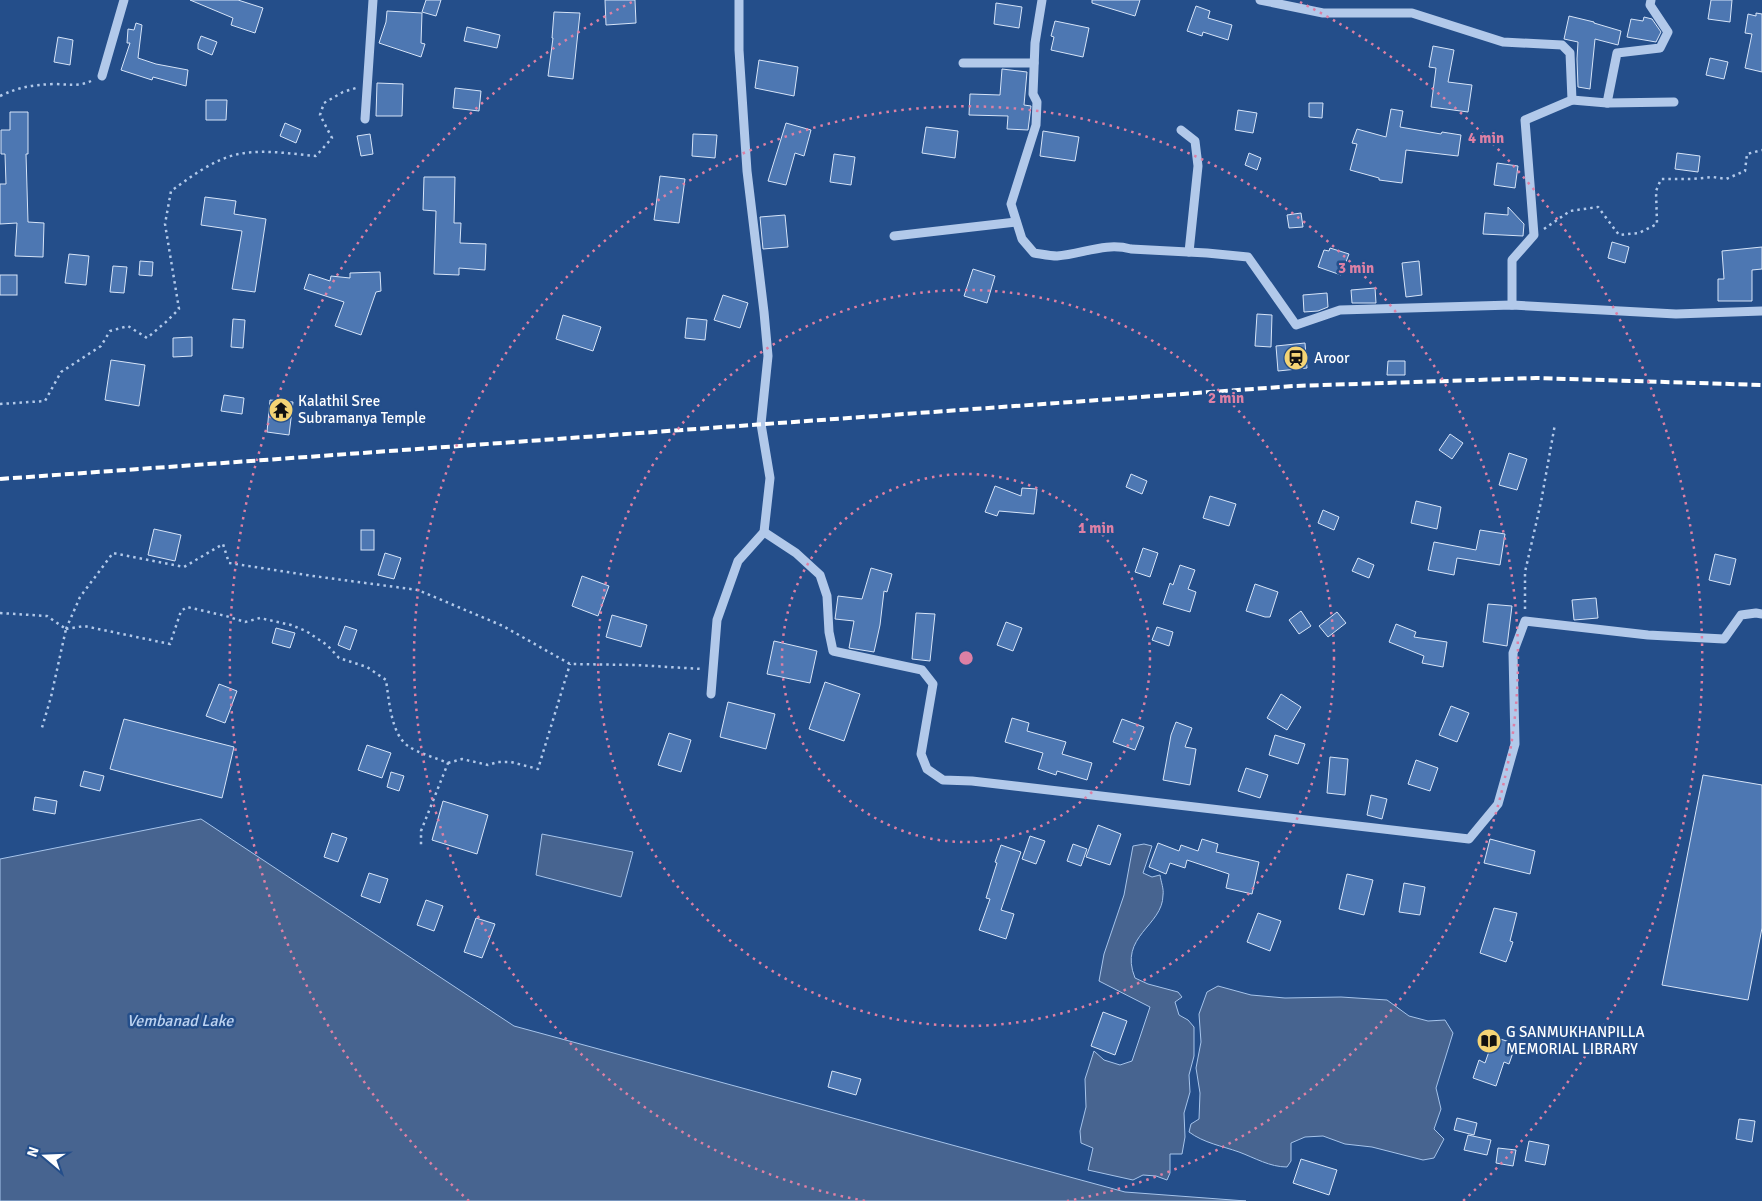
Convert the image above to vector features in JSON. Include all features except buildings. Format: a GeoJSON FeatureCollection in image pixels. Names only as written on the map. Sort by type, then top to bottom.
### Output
{"type":"FeatureCollection","features":[{"type":"Feature","properties":{"kind":"street"},"geometry":{"type":"LineString","coordinates":[[102,76],[124,0]]}},
{"type":"Feature","properties":{"kind":"street"},"geometry":{"type":"LineString","coordinates":[[365,119],[373,0]]}},
{"type":"Feature","properties":{"kind":"street"},"geometry":{"type":"LineString","coordinates":[[711,694],[717,620],[738,561],[764,532],[770,478],[761,424],[768,356],[747,171],[739,50],[739,0]]}},
{"type":"Feature","properties":{"kind":"street"},"geometry":{"type":"LineString","coordinates":[[1042,0],[1034,63],[1033,94],[1037,102],[1036,125],[1011,204],[1022,239],[1034,254],[1057,256],[1119,246],[1131,249],[1248,257],[1296,325],[1340,310],[1512,305],[1676,314],[1762,311]]}},
{"type":"Feature","properties":{"kind":"street"},"geometry":{"type":"LineString","coordinates":[[1260,0],[1323,13],[1412,13],[1503,42],[1562,45],[1570,53],[1572,100]]}},
{"type":"Feature","properties":{"kind":"street"},"geometry":{"type":"LineString","coordinates":[[1607,103],[1617,53],[1660,48],[1668,32],[1650,5],[1651,0]]}},
{"type":"Feature","properties":{"kind":"street"},"geometry":{"type":"LineString","coordinates":[[962,63],[1034,63]]}},
{"type":"Feature","properties":{"kind":"street"},"geometry":{"type":"LineString","coordinates":[[1512,305],[1512,260],[1534,235],[1525,120],[1572,100],[1607,103],[1674,102]]}},
{"type":"Feature","properties":{"kind":"street"},"geometry":{"type":"LineString","coordinates":[[1182,130],[1195,141],[1198,166],[1189,252]]}},
{"type":"Feature","properties":{"kind":"street"},"geometry":{"type":"LineString","coordinates":[[894,236],[1016,222]]}},
{"type":"Feature","properties":{"kind":"street"},"geometry":{"type":"LineString","coordinates":[[764,532],[796,553],[820,575],[827,596],[832,651],[922,670],[933,684],[921,754],[926,769],[943,780],[972,781],[1157,801],[1469,838],[1498,804],[1515,744],[1513,653],[1525,621],[1648,635],[1724,639],[1741,615],[1762,614]]}},
{"type":"Feature","properties":{"kind":"path"},"geometry":{"type":"LineString","coordinates":[[0,96],[19,87],[53,84],[83,85],[102,76]]}},
{"type":"Feature","properties":{"kind":"path"},"geometry":{"type":"LineString","coordinates":[[0,404],[46,401],[61,372],[101,346],[110,331],[128,326],[147,338],[168,321],[179,309],[165,224],[171,191],[205,167],[238,154],[265,152],[316,156],[332,138],[320,115],[324,103],[343,92],[367,84]]}},
{"type":"Feature","properties":{"kind":"path"},"geometry":{"type":"LineString","coordinates":[[1534,235],[1570,211],[1598,207],[1619,235],[1639,233],[1657,224],[1656,191],[1661,179],[1692,180],[1713,177],[1726,179],[1745,171],[1747,154],[1762,150]]}},
{"type":"Feature","properties":{"kind":"path"},"geometry":{"type":"LineString","coordinates":[[1525,621],[1525,572],[1541,502],[1555,424]]}},
{"type":"Feature","properties":{"kind":"path"},"geometry":{"type":"LineString","coordinates":[[41,731],[51,697],[66,629],[80,597],[114,553],[184,567],[223,544],[229,562],[313,576],[418,590],[503,626],[570,664],[636,665],[713,670]]}},
{"type":"Feature","properties":{"kind":"path"},"geometry":{"type":"LineString","coordinates":[[0,613],[47,616],[66,629],[84,626],[170,644],[181,611],[187,607],[245,622],[260,618],[291,625],[306,631],[326,645],[339,658],[367,667],[386,680],[398,733],[408,746],[448,763],[462,759],[488,765],[498,762],[511,762],[538,769],[570,664]]}},
{"type":"Feature","properties":{"kind":"path"},"geometry":{"type":"LineString","coordinates":[[421,848],[420,831],[448,763]]}},
{"type":"Feature","properties":{"kind":"water","name":"Vembanad Lake"},"geometry":{"type":"Polygon","coordinates":[[[201,819],[514,1026],[1125,1192],[1246,1201],[0,1201],[0,859],[201,819]]]}},
{"type":"Feature","properties":{"kind":"water"},"geometry":{"type":"Polygon","coordinates":[[[542,834],[633,852],[621,897],[536,875],[542,834]]]}},
{"type":"Feature","properties":{"kind":"water"},"geometry":{"type":"Polygon","coordinates":[[[1144,844],[1152,846],[1143,873],[1152,877],[1160,875],[1163,893],[1161,906],[1156,915],[1136,941],[1132,952],[1131,964],[1135,978],[1148,984],[1178,992],[1182,997],[1175,1002],[1179,1015],[1188,1020],[1194,1027],[1194,1056],[1189,1075],[1190,1092],[1184,1113],[1185,1137],[1182,1154],[1170,1154],[1170,1173],[1167,1180],[1156,1176],[1143,1175],[1133,1180],[1088,1170],[1093,1148],[1081,1143],[1080,1131],[1086,1107],[1085,1079],[1094,1051],[1104,1060],[1120,1065],[1132,1061],[1150,1007],[1099,981],[1104,954],[1124,895],[1133,846],[1144,844]]]}},
{"type":"Feature","properties":{"kind":"water"},"geometry":{"type":"Polygon","coordinates":[[[1218,986],[1251,995],[1285,998],[1341,997],[1387,1000],[1409,1016],[1428,1021],[1445,1020],[1453,1033],[1436,1088],[1441,1109],[1434,1129],[1444,1139],[1434,1158],[1423,1160],[1372,1147],[1345,1144],[1323,1136],[1305,1137],[1291,1143],[1291,1161],[1287,1167],[1281,1167],[1207,1142],[1189,1132],[1191,1124],[1199,1119],[1200,1093],[1196,1068],[1201,1042],[1199,1014],[1207,992],[1218,986]]]}},
{"type":"Feature","properties":{"kind":"railway"},"geometry":{"type":"LineString","coordinates":[[0,479],[1294,386],[1536,378],[1762,385]]}},
{"type":"Feature","properties":{"kind":"place","name":"Aroor"},"geometry":{"type":"Point","coordinates":[1296,358]}},
{"type":"Feature","properties":{"kind":"place","name":"Kalathil Sree Subramanya Temple"},"geometry":{"type":"Point","coordinates":[281,410]}},
{"type":"Feature","properties":{"kind":"place","name":"G SANMUKHANPILLA MEMORIAL LIBRARY"},"geometry":{"type":"Point","coordinates":[1489,1041]}}]}
